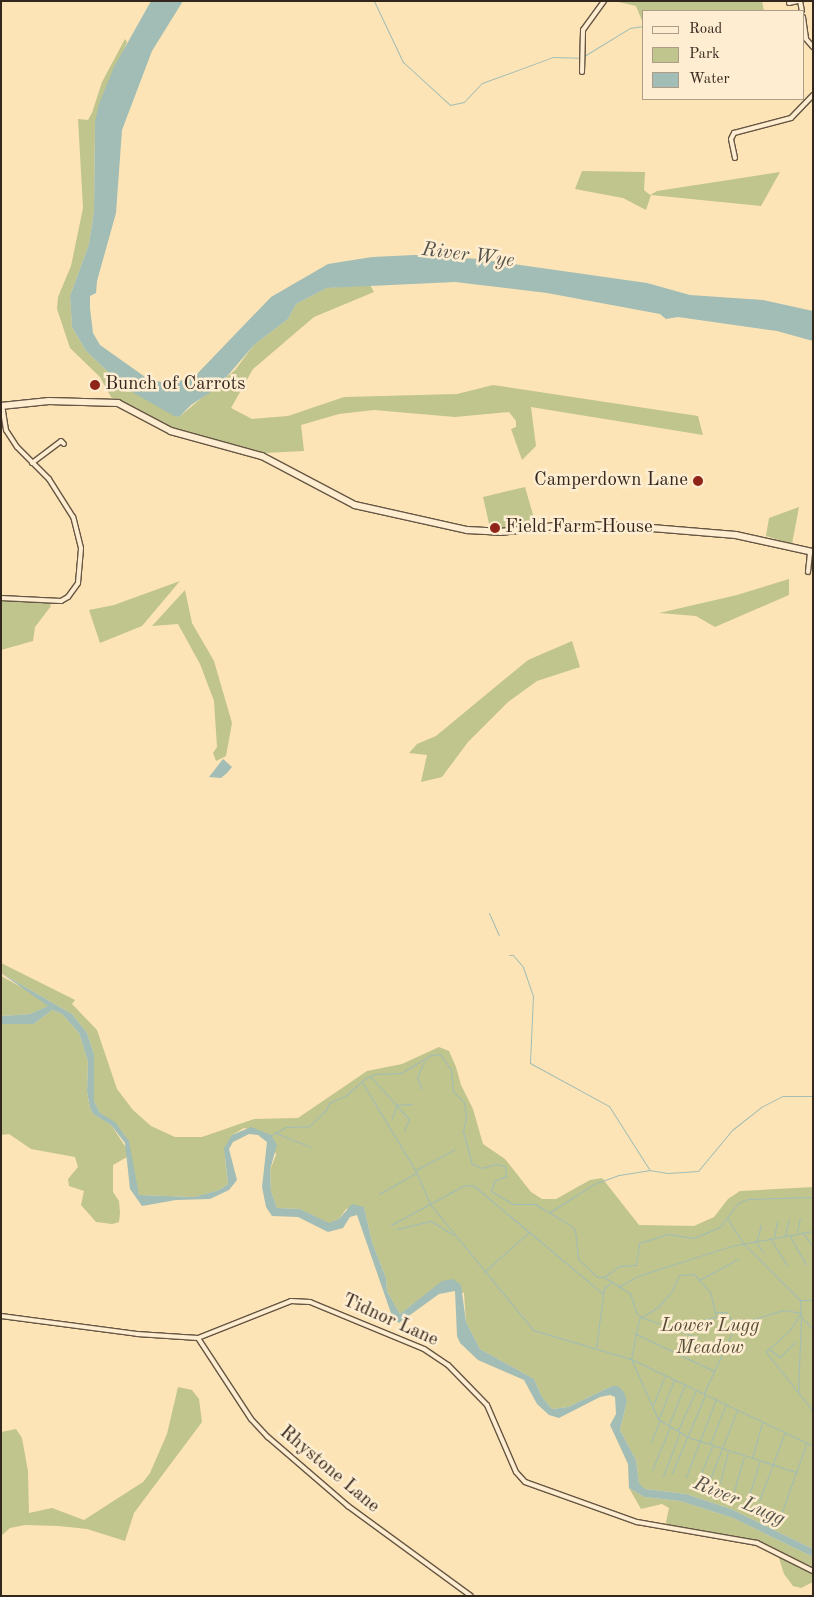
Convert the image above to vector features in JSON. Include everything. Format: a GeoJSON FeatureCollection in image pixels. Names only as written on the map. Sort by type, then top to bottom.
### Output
{"type":"FeatureCollection","features":[{"type":"Feature","properties":{"kind":"main road"},"geometry":{"type":"LineString","coordinates":[[2,406],[49,401],[118,403],[172,431],[262,456],[340,499],[372,510],[478,531],[565,525],[628,526],[736,536],[811,552]]}},
{"type":"Feature","properties":{"kind":"street"},"geometry":{"type":"LineString","coordinates":[[582,72],[583,30],[604,1]]}},
{"type":"Feature","properties":{"kind":"street"},"geometry":{"type":"LineString","coordinates":[[790,3],[799,1]]}},
{"type":"Feature","properties":{"kind":"street"},"geometry":{"type":"LineString","coordinates":[[804,24],[806,39],[813,47]]}},
{"type":"Feature","properties":{"kind":"street"},"geometry":{"type":"LineString","coordinates":[[735,158],[731,139],[734,133],[790,118],[813,94]]}},
{"type":"Feature","properties":{"kind":"street"},"geometry":{"type":"LineString","coordinates":[[1,598],[61,601],[72,594],[78,583],[81,548],[76,525],[49,479],[32,463],[6,430],[2,406]]}},
{"type":"Feature","properties":{"kind":"street"},"geometry":{"type":"LineString","coordinates":[[32,463],[61,441]]}},
{"type":"Feature","properties":{"kind":"street"},"geometry":{"type":"LineString","coordinates":[[808,572],[811,567],[811,552]]}},
{"type":"Feature","properties":{"kind":"street","name":"Tidnor Lane"},"geometry":{"type":"LineString","coordinates":[[1,1316],[137,1334],[198,1338],[291,1301],[304,1300],[323,1306],[369,1329],[424,1348],[448,1365],[487,1406],[516,1472],[526,1482],[637,1522],[764,1545],[813,1571]]}},
{"type":"Feature","properties":{"kind":"street","name":"Rhystone Lane"},"geometry":{"type":"LineString","coordinates":[[198,1338],[251,1419],[268,1437],[348,1506],[472,1596]]}},
{"type":"Feature","properties":{"kind":"green space"},"geometry":{"type":"Polygon","coordinates":[[[614,1],[762,1],[764,10],[642,10],[642,21],[636,6],[614,1]]]}},
{"type":"Feature","properties":{"kind":"green space"},"geometry":{"type":"Polygon","coordinates":[[[125,39],[127,42],[95,122],[94,211],[89,244],[70,296],[72,327],[86,351],[125,388],[179,417],[235,370],[254,345],[288,319],[296,304],[327,288],[370,285],[374,292],[314,317],[253,369],[231,408],[252,419],[288,416],[344,397],[457,394],[493,385],[698,416],[703,435],[531,407],[536,446],[522,460],[511,429],[516,427],[516,421],[509,412],[455,417],[374,410],[339,414],[301,425],[304,451],[265,453],[173,430],[111,397],[100,377],[70,348],[57,309],[58,297],[71,266],[83,208],[78,119],[88,120],[102,82],[125,39]]]}},
{"type":"Feature","properties":{"kind":"green space"},"geometry":{"type":"Polygon","coordinates":[[[582,171],[645,172],[644,190],[650,195],[657,191],[780,172],[761,206],[651,195],[646,210],[623,198],[575,189],[582,171]]]}},
{"type":"Feature","properties":{"kind":"green space"},"geometry":{"type":"Polygon","coordinates":[[[525,487],[536,525],[490,528],[483,497],[525,487]]]}},
{"type":"Feature","properties":{"kind":"green space"},"geometry":{"type":"Polygon","coordinates":[[[799,507],[792,544],[766,536],[769,518],[799,507]]]}},
{"type":"Feature","properties":{"kind":"green space"},"geometry":{"type":"Polygon","coordinates":[[[789,579],[789,595],[715,627],[696,616],[659,613],[737,595],[789,579]]]}},
{"type":"Feature","properties":{"kind":"green space"},"geometry":{"type":"Polygon","coordinates":[[[180,581],[142,626],[100,643],[89,610],[114,605],[180,581]]]}},
{"type":"Feature","properties":{"kind":"green space"},"geometry":{"type":"Polygon","coordinates":[[[185,590],[192,623],[214,661],[232,723],[226,756],[216,761],[213,753],[217,747],[214,701],[200,664],[178,624],[152,626],[185,590]]]}},
{"type":"Feature","properties":{"kind":"green space"},"geometry":{"type":"Polygon","coordinates":[[[1,600],[49,602],[51,606],[35,627],[33,641],[1,650],[1,600]]]}},
{"type":"Feature","properties":{"kind":"green space"},"geometry":{"type":"Polygon","coordinates":[[[572,641],[580,667],[537,681],[508,702],[468,742],[442,777],[421,782],[427,755],[409,753],[417,744],[436,736],[528,660],[572,641]]]}},
{"type":"Feature","properties":{"kind":"green space","name":"Lower Lugg Meadow"},"geometry":{"type":"Polygon","coordinates":[[[1,963],[75,1000],[72,1004],[97,1030],[117,1089],[133,1110],[151,1126],[175,1137],[202,1137],[254,1119],[298,1118],[367,1071],[402,1064],[439,1047],[449,1051],[461,1085],[473,1109],[483,1144],[505,1159],[531,1192],[542,1199],[556,1199],[590,1180],[602,1178],[639,1225],[694,1226],[714,1217],[728,1199],[740,1191],[813,1187],[813,1549],[731,1509],[686,1494],[645,1489],[639,1484],[636,1460],[620,1430],[627,1401],[612,1386],[568,1407],[552,1409],[542,1397],[534,1379],[480,1349],[466,1322],[464,1293],[435,1287],[400,1314],[387,1291],[386,1278],[372,1242],[364,1207],[346,1209],[339,1219],[329,1224],[300,1209],[277,1208],[271,1191],[270,1170],[276,1155],[271,1135],[244,1128],[232,1135],[225,1159],[228,1184],[219,1190],[194,1197],[139,1195],[124,1134],[100,1113],[94,1101],[94,1054],[87,1033],[72,1014],[1,973],[1,963]]]}},
{"type":"Feature","properties":{"kind":"green space"},"geometry":{"type":"Polygon","coordinates":[[[1,976],[39,997],[49,1006],[30,1014],[1,1016],[1,976]]]}},
{"type":"Feature","properties":{"kind":"green space"},"geometry":{"type":"Polygon","coordinates":[[[52,1010],[62,1014],[79,1033],[88,1062],[87,1092],[93,1114],[111,1125],[127,1149],[127,1157],[113,1165],[113,1192],[119,1201],[119,1222],[112,1224],[96,1222],[81,1205],[84,1191],[69,1186],[68,1179],[78,1167],[75,1157],[31,1149],[9,1134],[1,1135],[1,1024],[34,1024],[52,1010]]]}},
{"type":"Feature","properties":{"kind":"green space"},"geometry":{"type":"Polygon","coordinates":[[[178,1387],[192,1390],[199,1399],[202,1422],[134,1513],[125,1541],[87,1529],[59,1526],[25,1525],[10,1528],[1,1536],[1,1432],[16,1429],[22,1438],[28,1471],[29,1513],[52,1508],[84,1520],[143,1482],[150,1473],[167,1434],[178,1387]]]}},
{"type":"Feature","properties":{"kind":"green space"},"geometry":{"type":"Polygon","coordinates":[[[629,1488],[644,1497],[680,1501],[733,1518],[813,1557],[813,1567],[757,1541],[665,1527],[669,1508],[662,1504],[641,1509],[629,1488]]]}},
{"type":"Feature","properties":{"kind":"green space"},"geometry":{"type":"Polygon","coordinates":[[[778,1555],[813,1574],[813,1582],[801,1588],[793,1586],[784,1574],[778,1555]]]}},
{"type":"Feature","properties":{"kind":"water"},"geometry":{"type":"Polygon","coordinates":[[[151,1],[183,1],[152,51],[122,130],[116,213],[97,281],[96,293],[90,296],[93,333],[100,345],[148,379],[171,384],[196,375],[271,297],[328,264],[372,257],[414,255],[479,259],[647,283],[690,295],[763,300],[813,311],[813,341],[777,331],[678,317],[666,319],[660,314],[547,293],[455,282],[327,288],[296,304],[288,319],[254,345],[217,388],[191,405],[179,417],[174,416],[125,388],[86,351],[72,327],[70,296],[89,244],[94,211],[95,122],[99,104],[114,67],[151,1]]]}},
{"type":"Feature","properties":{"kind":"water"},"geometry":{"type":"Polygon","coordinates":[[[223,759],[232,767],[221,778],[209,777],[223,759]]]}},
{"type":"Feature","properties":{"kind":"water"},"geometry":{"type":"Polygon","coordinates":[[[1,973],[72,1014],[87,1033],[94,1054],[94,1101],[100,1113],[115,1122],[129,1141],[139,1195],[194,1197],[219,1190],[228,1184],[224,1148],[232,1135],[251,1127],[271,1135],[277,1145],[270,1170],[271,1191],[277,1208],[300,1209],[329,1223],[339,1219],[352,1204],[364,1207],[372,1242],[386,1278],[387,1291],[400,1314],[442,1281],[453,1279],[461,1285],[466,1322],[480,1349],[534,1379],[542,1397],[552,1409],[568,1407],[612,1386],[618,1386],[624,1392],[627,1401],[620,1430],[636,1460],[639,1483],[645,1489],[686,1494],[731,1509],[813,1549],[813,1557],[733,1518],[680,1501],[644,1497],[629,1488],[628,1464],[610,1425],[616,1414],[615,1397],[610,1395],[600,1397],[559,1418],[549,1415],[537,1404],[524,1380],[478,1360],[460,1343],[457,1336],[455,1291],[439,1294],[399,1323],[393,1319],[357,1215],[350,1217],[343,1228],[328,1232],[298,1217],[272,1216],[266,1207],[262,1187],[267,1142],[258,1135],[249,1134],[233,1142],[229,1149],[237,1180],[229,1190],[210,1199],[176,1200],[142,1206],[130,1189],[125,1143],[111,1125],[93,1114],[90,1108],[87,1092],[88,1062],[79,1033],[62,1014],[52,1010],[34,1024],[1,1024],[1,1016],[30,1014],[48,1006],[1,973]]]}},
{"type":"Feature","properties":{"kind":"waterway"},"geometry":{"type":"LineString","coordinates":[[374,1],[403,62],[450,105],[464,102],[482,83],[553,57],[578,58]]}},
{"type":"Feature","properties":{"kind":"waterway"},"geometry":{"type":"LineString","coordinates":[[584,56],[630,28],[642,26]]}},
{"type":"Feature","properties":{"kind":"waterway"},"geometry":{"type":"LineString","coordinates":[[489,913],[499,935]]}},
{"type":"Feature","properties":{"kind":"waterway"},"geometry":{"type":"LineString","coordinates":[[509,955],[513,955],[523,967],[533,996],[530,1063],[609,1106],[649,1169]]}},
{"type":"Feature","properties":{"kind":"waterway"},"geometry":{"type":"LineString","coordinates":[[271,1135],[286,1127],[309,1126],[326,1110],[329,1103],[345,1096],[366,1078],[375,1074],[401,1073],[431,1055],[440,1054],[451,1070],[453,1091],[464,1102],[466,1117],[463,1131],[472,1164],[482,1168],[495,1164],[505,1166],[506,1176],[494,1181],[491,1191],[513,1204],[535,1204],[570,1225],[575,1230],[578,1259],[597,1277],[604,1277],[619,1266],[636,1265],[639,1243],[668,1234],[694,1238],[720,1227],[738,1203],[748,1199],[813,1197]]}},
{"type":"Feature","properties":{"kind":"waterway"},"geometry":{"type":"LineString","coordinates":[[421,1089],[417,1077],[424,1062]]}},
{"type":"Feature","properties":{"kind":"waterway"},"geometry":{"type":"LineString","coordinates":[[371,1077],[409,1119],[404,1130]]}},
{"type":"Feature","properties":{"kind":"waterway"},"geometry":{"type":"LineString","coordinates":[[362,1082],[415,1170],[430,1204],[533,1330],[631,1359],[658,1419],[688,1437],[796,1472]]}},
{"type":"Feature","properties":{"kind":"waterway"},"geometry":{"type":"LineString","coordinates":[[550,1212],[594,1184],[619,1175],[649,1170],[668,1173],[698,1171],[732,1130],[761,1107],[783,1096],[813,1096]]}},
{"type":"Feature","properties":{"kind":"waterway"},"geometry":{"type":"LineString","coordinates":[[392,1118],[397,1105],[412,1104]]}},
{"type":"Feature","properties":{"kind":"waterway"},"geometry":{"type":"LineString","coordinates":[[276,1133],[310,1147]]}},
{"type":"Feature","properties":{"kind":"waterway"},"geometry":{"type":"LineString","coordinates":[[416,1170],[455,1149]]}},
{"type":"Feature","properties":{"kind":"waterway"},"geometry":{"type":"LineString","coordinates":[[379,1194],[416,1173]]}},
{"type":"Feature","properties":{"kind":"waterway"},"geometry":{"type":"LineString","coordinates":[[391,1225],[465,1185],[474,1186],[603,1294]]}},
{"type":"Feature","properties":{"kind":"waterway"},"geometry":{"type":"LineString","coordinates":[[727,1218],[743,1243],[800,1300],[801,1317],[813,1329]]}},
{"type":"Feature","properties":{"kind":"waterway"},"geometry":{"type":"LineString","coordinates":[[797,1232],[800,1218]]}},
{"type":"Feature","properties":{"kind":"waterway"},"geometry":{"type":"LineString","coordinates":[[785,1235],[789,1219]]}},
{"type":"Feature","properties":{"kind":"waterway"},"geometry":{"type":"LineString","coordinates":[[396,1229],[431,1221],[453,1235]]}},
{"type":"Feature","properties":{"kind":"waterway"},"geometry":{"type":"LineString","coordinates":[[774,1237],[777,1221]]}},
{"type":"Feature","properties":{"kind":"waterway"},"geometry":{"type":"LineString","coordinates":[[757,1240],[761,1224]]}},
{"type":"Feature","properties":{"kind":"waterway"},"geometry":{"type":"LineString","coordinates":[[618,1287],[638,1276],[731,1246],[813,1231]]}},
{"type":"Feature","properties":{"kind":"waterway"},"geometry":{"type":"LineString","coordinates":[[484,1272],[529,1232]]}},
{"type":"Feature","properties":{"kind":"waterway"},"geometry":{"type":"LineString","coordinates":[[803,1233],[813,1247]]}},
{"type":"Feature","properties":{"kind":"waterway"},"geometry":{"type":"LineString","coordinates":[[789,1235],[806,1265]]}},
{"type":"Feature","properties":{"kind":"waterway"},"geometry":{"type":"LineString","coordinates":[[770,1238],[787,1265]]}},
{"type":"Feature","properties":{"kind":"waterway"},"geometry":{"type":"LineString","coordinates":[[755,1241],[763,1252]]}},
{"type":"Feature","properties":{"kind":"waterway"},"geometry":{"type":"LineString","coordinates":[[699,1280],[738,1259]]}},
{"type":"Feature","properties":{"kind":"waterway"},"geometry":{"type":"LineString","coordinates":[[668,1327],[716,1317],[710,1292],[694,1274],[679,1275],[672,1291],[658,1307],[639,1319],[631,1359],[813,1446]]}},
{"type":"Feature","properties":{"kind":"waterway"},"geometry":{"type":"LineString","coordinates":[[604,1277],[630,1293],[636,1312],[641,1317],[699,1338]]}},
{"type":"Feature","properties":{"kind":"waterway"},"geometry":{"type":"LineString","coordinates":[[596,1348],[604,1288],[610,1283]]}},
{"type":"Feature","properties":{"kind":"waterway"},"geometry":{"type":"LineString","coordinates":[[801,1300],[813,1300]]}},
{"type":"Feature","properties":{"kind":"waterway"},"geometry":{"type":"LineString","coordinates":[[716,1312],[726,1312],[733,1322],[741,1323],[783,1310],[801,1313],[789,1331],[766,1352],[813,1411]]}},
{"type":"Feature","properties":{"kind":"waterway"},"geometry":{"type":"LineString","coordinates":[[798,1391],[801,1318]]}},
{"type":"Feature","properties":{"kind":"waterway"},"geometry":{"type":"LineString","coordinates":[[704,1393],[736,1324]]}},
{"type":"Feature","properties":{"kind":"waterway"},"geometry":{"type":"LineString","coordinates":[[634,1333],[714,1371]]}},
{"type":"Feature","properties":{"kind":"waterway"},"geometry":{"type":"LineString","coordinates":[[769,1349],[780,1357],[795,1342]]}},
{"type":"Feature","properties":{"kind":"waterway"},"geometry":{"type":"LineString","coordinates":[[653,1405],[665,1375]]}},
{"type":"Feature","properties":{"kind":"waterway"},"geometry":{"type":"LineString","coordinates":[[659,1418],[674,1380]]}},
{"type":"Feature","properties":{"kind":"waterway"},"geometry":{"type":"LineString","coordinates":[[669,1424],[685,1384]]}},
{"type":"Feature","properties":{"kind":"waterway"},"geometry":{"type":"LineString","coordinates":[[678,1430],[696,1390]]}},
{"type":"Feature","properties":{"kind":"waterway"},"geometry":{"type":"LineString","coordinates":[[672,1473],[705,1395]]}},
{"type":"Feature","properties":{"kind":"waterway"},"geometry":{"type":"LineString","coordinates":[[686,1477],[716,1399]]}},
{"type":"Feature","properties":{"kind":"waterway"},"geometry":{"type":"LineString","coordinates":[[710,1444],[726,1404]]}},
{"type":"Feature","properties":{"kind":"waterway","name":"River Lugg"},"geometry":{"type":"LineString","coordinates":[[710,1479],[737,1410]]}},
{"type":"Feature","properties":{"kind":"waterway"},"geometry":{"type":"LineString","coordinates":[[651,1442],[660,1420]]}},
{"type":"Feature","properties":{"kind":"waterway"},"geometry":{"type":"LineString","coordinates":[[752,1458],[762,1422]]}},
{"type":"Feature","properties":{"kind":"waterway"},"geometry":{"type":"LineString","coordinates":[[652,1470],[670,1427]]}},
{"type":"Feature","properties":{"kind":"waterway"},"geometry":{"type":"LineString","coordinates":[[663,1476],[680,1432]]}},
{"type":"Feature","properties":{"kind":"waterway","name":"River Lugg"},"geometry":{"type":"LineString","coordinates":[[759,1501],[784,1434]]}},
{"type":"Feature","properties":{"kind":"waterway","name":"River Lugg"},"geometry":{"type":"LineString","coordinates":[[782,1512],[806,1444]]}},
{"type":"Feature","properties":{"kind":"waterway","name":"River Lugg"},"geometry":{"type":"LineString","coordinates":[[700,1476],[712,1446]]}},
{"type":"Feature","properties":{"kind":"waterway","name":"River Lugg"},"geometry":{"type":"LineString","coordinates":[[720,1483],[728,1452]]}},
{"type":"Feature","properties":{"kind":"waterway","name":"River Lugg"},"geometry":{"type":"LineString","coordinates":[[734,1491],[744,1457]]}},
{"type":"Feature","properties":{"kind":"waterway","name":"River Lugg"},"geometry":{"type":"LineString","coordinates":[[748,1499],[759,1462]]}},
{"type":"Feature","properties":{"kind":"place","name":"Bunch of Carrots"},"geometry":{"type":"Point","coordinates":[95,385]}},
{"type":"Feature","properties":{"kind":"place","name":"Camperdown Lane"},"geometry":{"type":"Point","coordinates":[698,481]}},
{"type":"Feature","properties":{"kind":"place","name":"Field Farm House"},"geometry":{"type":"Point","coordinates":[495,528]}},
{"type":"Feature","properties":{"kind":"water label","name":"River Wye"},"geometry":{"type":"Point","coordinates":[468,256]}}]}
